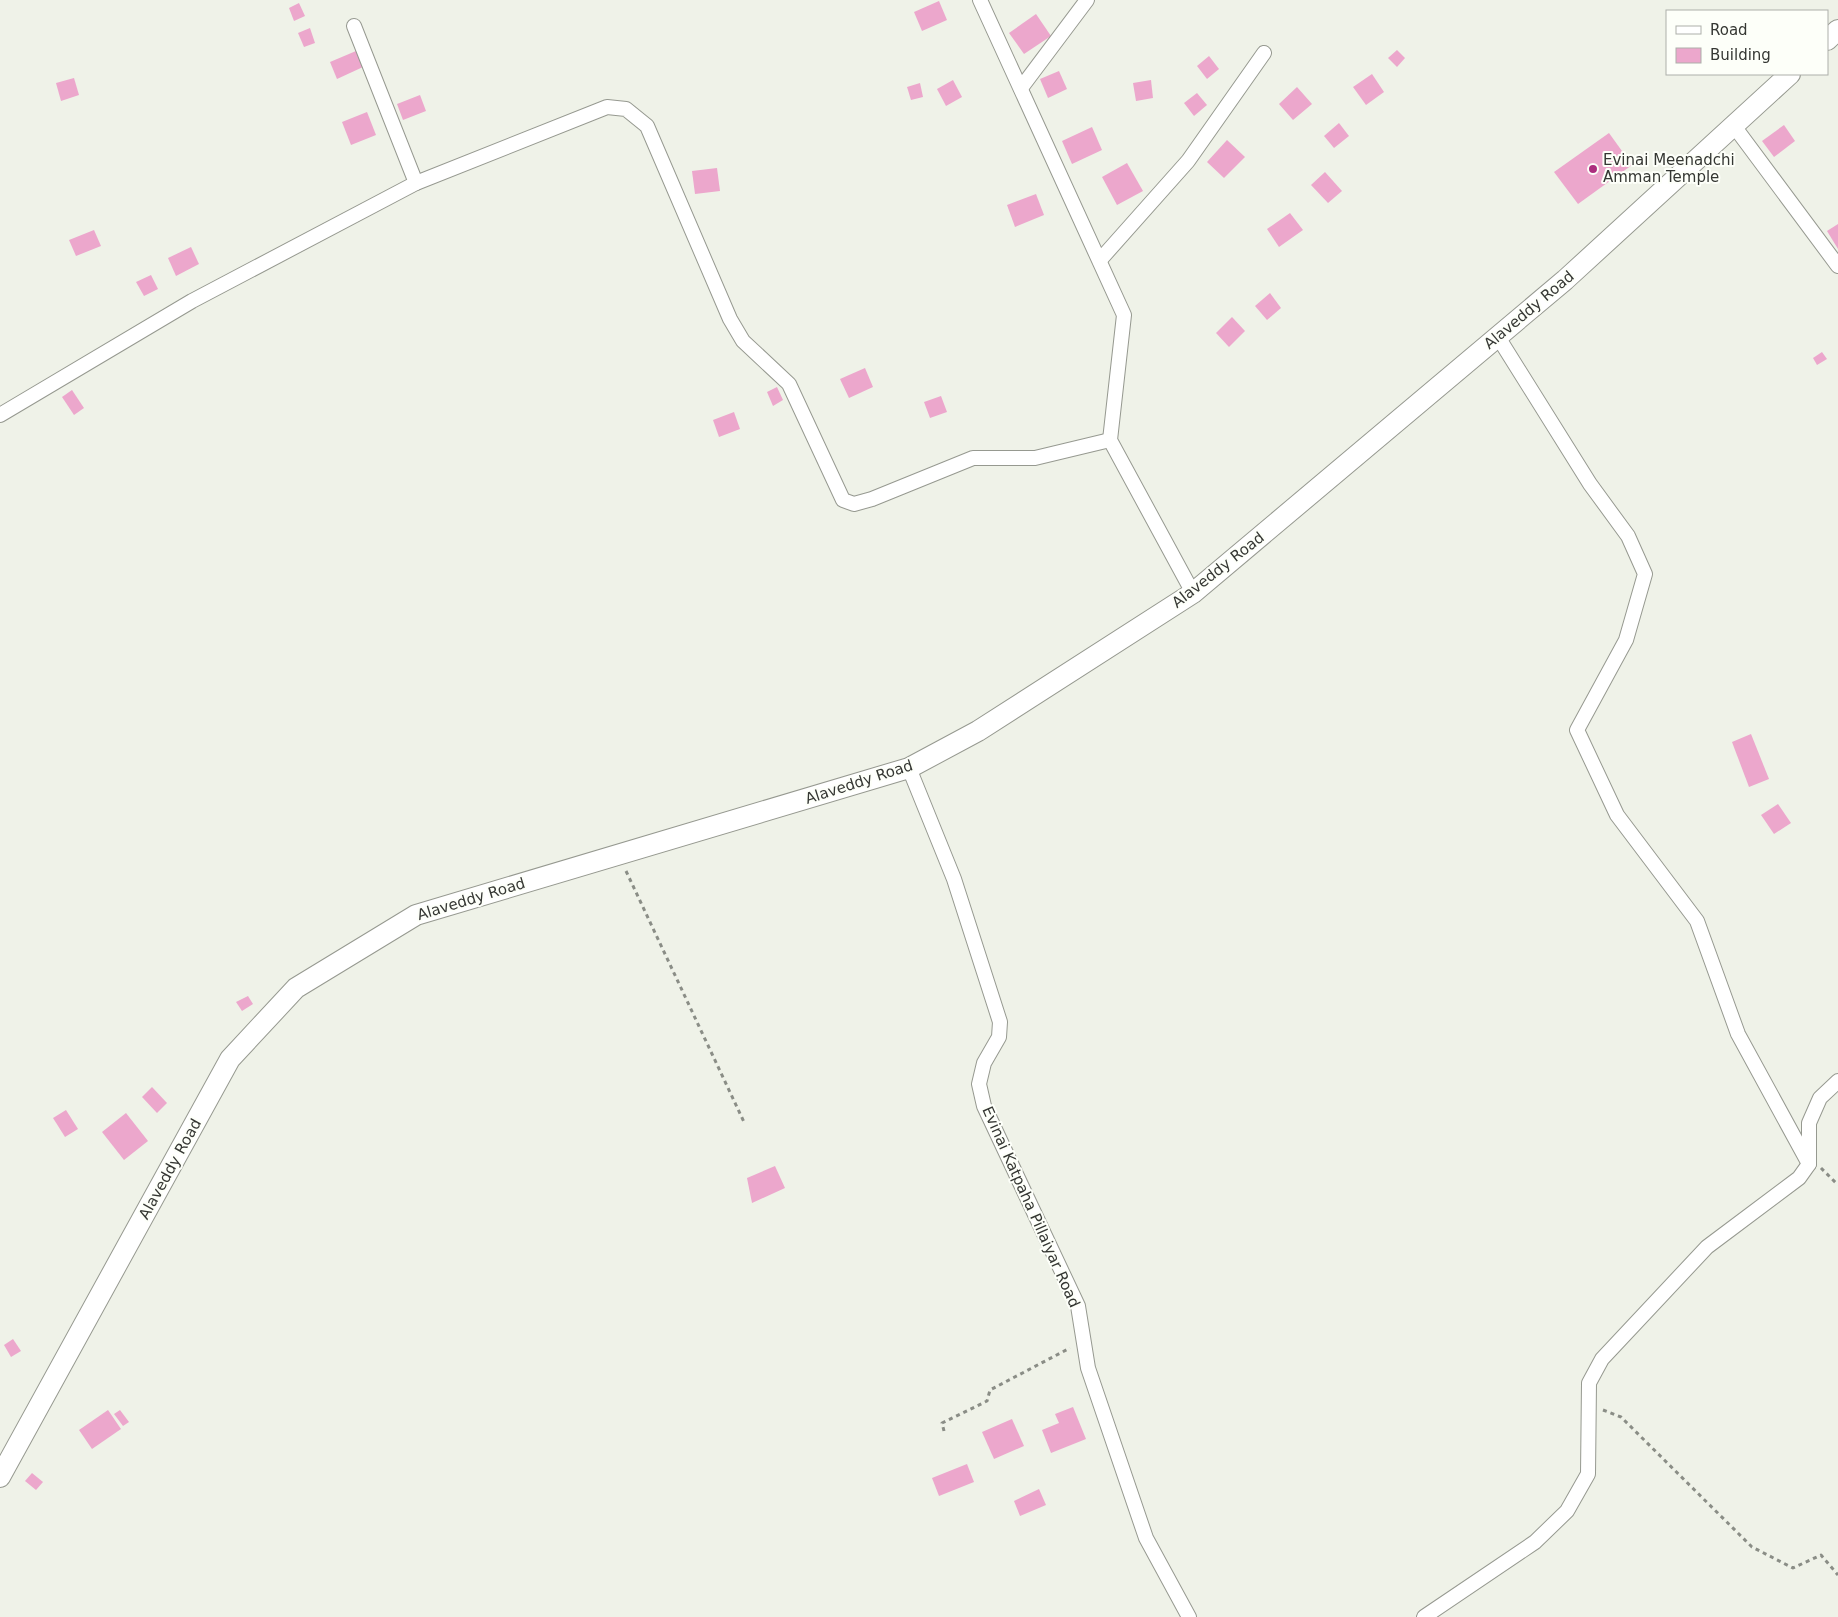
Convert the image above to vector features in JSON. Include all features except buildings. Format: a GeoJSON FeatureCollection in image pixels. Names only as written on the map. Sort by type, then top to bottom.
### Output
{"type":"FeatureCollection","features":[{"type":"Feature","properties":{"kind":"street"},"geometry":{"type":"LineString","coordinates":[[980,0],[1022,88],[1124,315],[1110,440],[1193,593]]}},
{"type":"Feature","properties":{"kind":"street"},"geometry":{"type":"LineString","coordinates":[[1022,88],[1087,0]]}},
{"type":"Feature","properties":{"kind":"street"},"geometry":{"type":"LineString","coordinates":[[354,26],[416,183]]}},
{"type":"Feature","properties":{"kind":"street"},"geometry":{"type":"LineString","coordinates":[[1828,39],[1838,30]]}},
{"type":"Feature","properties":{"kind":"street"},"geometry":{"type":"LineString","coordinates":[[1100,260],[1188,161],[1264,53]]}},
{"type":"Feature","properties":{"kind":"street","name":"Alaveddy Road"},"geometry":{"type":"LineString","coordinates":[[0,1478],[230,1060],[296,988],[416,915],[908,768],[978,731],[1193,593],[1565,280],[1789,75]]}},
{"type":"Feature","properties":{"kind":"street"},"geometry":{"type":"LineString","coordinates":[[0,415],[192,301],[416,183],[608,107],[626,110],[647,126],[730,319],[743,341],[789,384],[843,500],[854,504],[872,499],[973,458],[1035,458],[1110,440]]}},
{"type":"Feature","properties":{"kind":"street"},"geometry":{"type":"LineString","coordinates":[[1734,126],[1838,266]]}},
{"type":"Feature","properties":{"kind":"street"},"geometry":{"type":"LineString","coordinates":[[1498,337],[1590,484],[1628,536],[1645,574],[1626,640],[1578,730],[1617,816],[1697,921],[1738,1034],[1809,1164]]}},
{"type":"Feature","properties":{"kind":"street","name":"Evinai Katpaha Pillaiyar Road"},"geometry":{"type":"LineString","coordinates":[[908,768],[954,879],[1000,1022],[1000,1037],[984,1063],[979,1084],[984,1106],[1078,1306],[1088,1368],[1146,1538],[1189,1617]]}},
{"type":"Feature","properties":{"kind":"street"},"geometry":{"type":"LineString","coordinates":[[1424,1617],[1535,1542],[1567,1511],[1588,1474],[1589,1383],[1602,1358],[1707,1246],[1799,1178],[1809,1164],[1809,1123],[1820,1098],[1838,1081]]}},
{"type":"Feature","properties":{"kind":"path"},"geometry":{"type":"LineString","coordinates":[[619,854],[744,1122]]}},
{"type":"Feature","properties":{"kind":"path"},"geometry":{"type":"LineString","coordinates":[[1809,1164],[1823,1169],[1838,1185]]}},
{"type":"Feature","properties":{"kind":"path"},"geometry":{"type":"LineString","coordinates":[[944,1431],[942,1423],[987,1401],[990,1390],[1084,1340]]}},
{"type":"Feature","properties":{"kind":"path"},"geometry":{"type":"LineString","coordinates":[[1589,1404],[1622,1416],[1752,1546],[1793,1568],[1821,1555],[1838,1575]]}},
{"type":"Feature","properties":{"kind":"place","name":"Evinai Meenadchi Amman Temple"},"geometry":{"type":"Point","coordinates":[1593,169]}}]}
